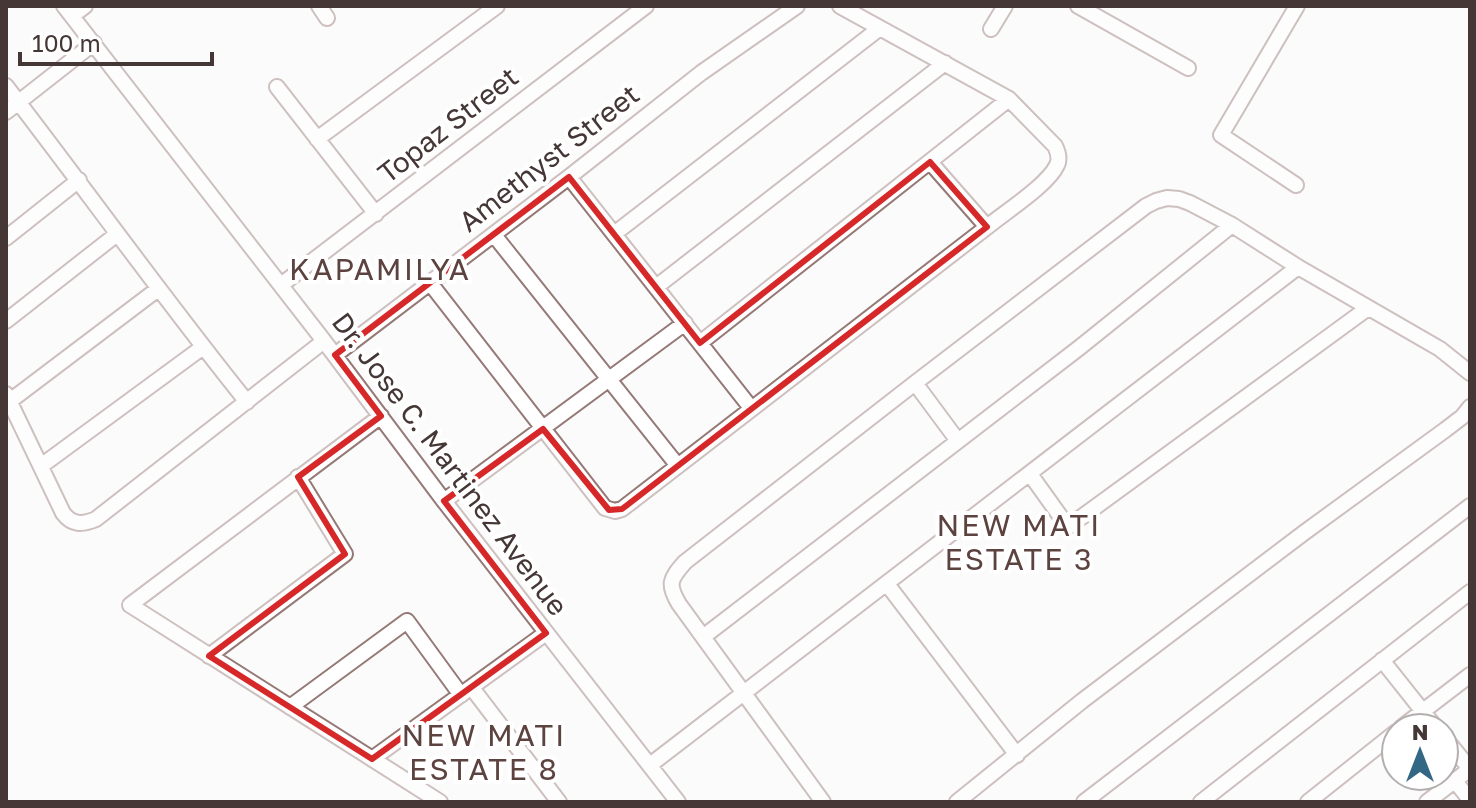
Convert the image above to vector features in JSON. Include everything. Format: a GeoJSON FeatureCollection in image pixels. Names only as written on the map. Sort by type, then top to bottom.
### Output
{"type":"FeatureCollection","features":[{"type":"Feature","properties":{"kind":"street"},"geometry":{"type":"LineString","coordinates":[[68,11],[85,6]]}},
{"type":"Feature","properties":{"kind":"street"},"geometry":{"type":"LineString","coordinates":[[317,139],[497,6]]}},
{"type":"Feature","properties":{"kind":"street","name":"Topaz Street"},"geometry":{"type":"LineString","coordinates":[[281,285],[646,6]]}},
{"type":"Feature","properties":{"kind":"street","name":"Amethyst Street"},"geometry":{"type":"LineString","coordinates":[[335,355],[701,73],[797,6]]}},
{"type":"Feature","properties":{"kind":"street"},"geometry":{"type":"LineString","coordinates":[[430,283],[605,508],[622,509],[987,227],[1043,182],[1058,164],[1059,155],[1055,146],[1009,99],[840,6]]}},
{"type":"Feature","properties":{"kind":"street"},"geometry":{"type":"LineString","coordinates":[[991,29],[1005,6]]}},
{"type":"Feature","properties":{"kind":"street"},"geometry":{"type":"LineString","coordinates":[[1078,6],[1188,68]]}},
{"type":"Feature","properties":{"kind":"street"},"geometry":{"type":"LineString","coordinates":[[1296,185],[1221,135],[1297,6]]}},
{"type":"Feature","properties":{"kind":"street","name":"Dr. Jose C. Martinez Avenue"},"geometry":{"type":"LineString","coordinates":[[68,11],[678,802]]}},
{"type":"Feature","properties":{"kind":"street"},"geometry":{"type":"LineString","coordinates":[[614,234],[880,28]]}},
{"type":"Feature","properties":{"kind":"street"},"geometry":{"type":"LineString","coordinates":[[12,107],[94,43]]}},
{"type":"Feature","properties":{"kind":"street"},"geometry":{"type":"LineString","coordinates":[[656,287],[945,63]]}},
{"type":"Feature","properties":{"kind":"street"},"geometry":{"type":"LineString","coordinates":[[6,86],[12,107],[79,180],[158,289],[247,402]]}},
{"type":"Feature","properties":{"kind":"street"},"geometry":{"type":"LineString","coordinates":[[277,87],[376,214]]}},
{"type":"Feature","properties":{"kind":"street"},"geometry":{"type":"LineString","coordinates":[[700,343],[1009,99]]}},
{"type":"Feature","properties":{"kind":"street"},"geometry":{"type":"LineString","coordinates":[[930,162],[987,227]]}},
{"type":"Feature","properties":{"kind":"street"},"geometry":{"type":"LineString","coordinates":[[569,177],[751,408]]}},
{"type":"Feature","properties":{"kind":"street"},"geometry":{"type":"LineString","coordinates":[[6,237],[79,180]]}},
{"type":"Feature","properties":{"kind":"street"},"geometry":{"type":"LineString","coordinates":[[823,802],[672,593],[671,582],[675,573],[697,552],[1146,206],[1167,198],[1179,199],[1232,225],[1440,349],[1470,373]]}},
{"type":"Feature","properties":{"kind":"street"},"geometry":{"type":"LineString","coordinates":[[703,637],[1079,348],[1232,225]]}},
{"type":"Feature","properties":{"kind":"street"},"geometry":{"type":"LineString","coordinates":[[6,321],[117,234]]}},
{"type":"Feature","properties":{"kind":"street"},"geometry":{"type":"LineString","coordinates":[[494,235],[678,466]]}},
{"type":"Feature","properties":{"kind":"street"},"geometry":{"type":"LineString","coordinates":[[650,765],[1298,267]]}},
{"type":"Feature","properties":{"kind":"street"},"geometry":{"type":"LineString","coordinates":[[158,289],[8,398],[63,513],[68,520],[77,524],[96,519],[324,341]]}},
{"type":"Feature","properties":{"kind":"street"},"geometry":{"type":"LineString","coordinates":[[1030,474],[1068,527],[1368,308]]}},
{"type":"Feature","properties":{"kind":"street"},"geometry":{"type":"LineString","coordinates":[[444,501],[685,323]]}},
{"type":"Feature","properties":{"kind":"street"},"geometry":{"type":"LineString","coordinates":[[41,466],[203,347]]}},
{"type":"Feature","properties":{"kind":"street"},"geometry":{"type":"LineString","coordinates":[[915,383],[958,441]]}},
{"type":"Feature","properties":{"kind":"street"},"geometry":{"type":"LineString","coordinates":[[957,802],[1093,692],[1445,430],[1470,407]]}},
{"type":"Feature","properties":{"kind":"street"},"geometry":{"type":"LineString","coordinates":[[381,416],[130,605],[440,802]]}},
{"type":"Feature","properties":{"kind":"street"},"geometry":{"type":"LineString","coordinates":[[209,656],[345,554],[298,477]]}},
{"type":"Feature","properties":{"kind":"street"},"geometry":{"type":"LineString","coordinates":[[1084,802],[1470,506]]}},
{"type":"Feature","properties":{"kind":"street"},"geometry":{"type":"LineString","coordinates":[[887,584],[1017,755]]}},
{"type":"Feature","properties":{"kind":"street"},"geometry":{"type":"LineString","coordinates":[[1201,802],[1470,592]]}},
{"type":"Feature","properties":{"kind":"street"},"geometry":{"type":"LineString","coordinates":[[290,707],[407,621],[559,802]]}},
{"type":"Feature","properties":{"kind":"street"},"geometry":{"type":"LineString","coordinates":[[372,759],[546,633]]}},
{"type":"Feature","properties":{"kind":"street"},"geometry":{"type":"LineString","coordinates":[[1382,660],[1422,711],[1470,675]]}},
{"type":"Feature","properties":{"kind":"street"},"geometry":{"type":"LineString","coordinates":[[1308,802],[1380,745]]}},
{"type":"Feature","properties":{"kind":"street"},"geometry":{"type":"LineString","coordinates":[[1100,790],[1110,802]]}},
{"type":"Feature","properties":{"kind":"highlighted area"},"geometry":{"type":"Polygon","coordinates":[[[930,162],[987,227],[622,509],[609,510],[543,429],[444,501],[546,633],[372,759],[209,656],[345,554],[298,477],[381,416],[335,355],[569,177],[700,343],[930,162]]]}},
{"type":"Feature","properties":{"kind":"district","name":"KAPAMILYA"},"geometry":{"type":"Point","coordinates":[380,270]}},
{"type":"Feature","properties":{"kind":"district","name":"NEW MATI ESTATE 3"},"geometry":{"type":"Point","coordinates":[1019,543]}},
{"type":"Feature","properties":{"kind":"district","name":"NEW MATI ESTATE 8"},"geometry":{"type":"Point","coordinates":[484,753]}}]}
